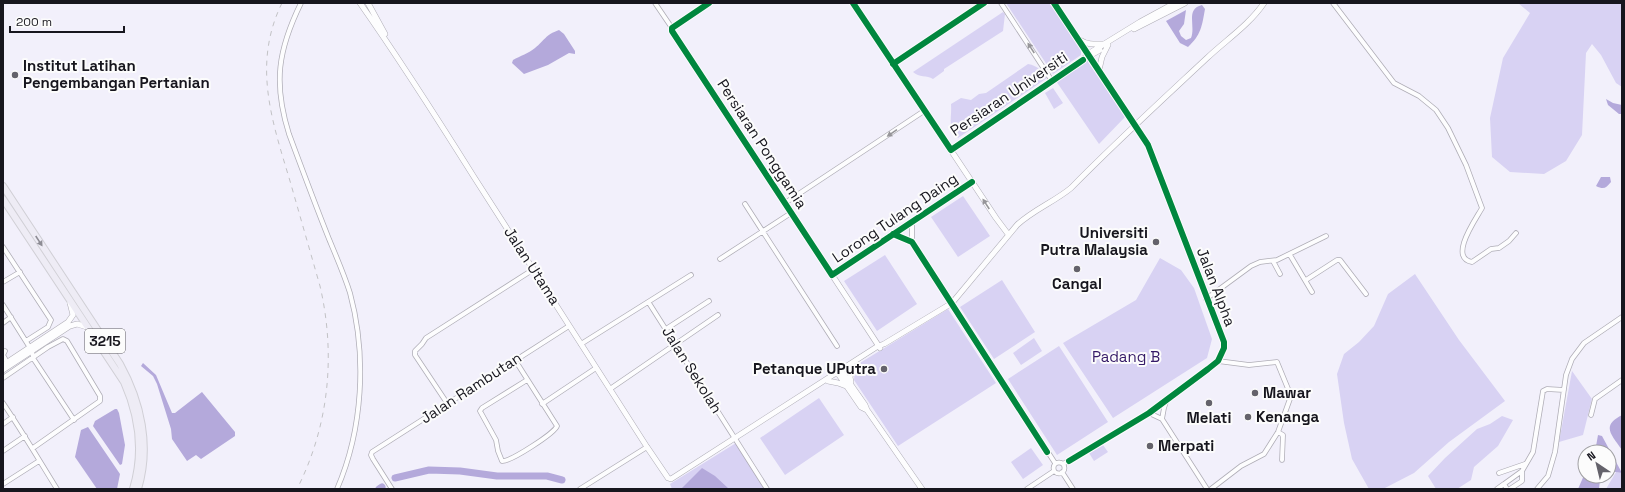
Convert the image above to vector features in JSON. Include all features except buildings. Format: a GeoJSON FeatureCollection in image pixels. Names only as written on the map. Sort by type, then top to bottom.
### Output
{"type":"FeatureCollection","features":[{"type":"Feature","properties":{"kind":"main road","name":"3215"},"geometry":{"type":"LineString","coordinates":[[3,186],[120,364],[133,390],[142,420],[144,438],[141,480],[138,489]]}},
{"type":"Feature","properties":{"kind":"main road","name":"3215"},"geometry":{"type":"LineString","coordinates":[[3,196],[124,382],[133,405],[139,435],[138,459],[133,489]]}},
{"type":"Feature","properties":{"kind":"main road"},"geometry":{"type":"LineString","coordinates":[[3,196],[8,197],[15,207],[18,208]]}},
{"type":"Feature","properties":{"kind":"main road"},"geometry":{"type":"LineString","coordinates":[[3,209],[17,219]]}},
{"type":"Feature","properties":{"kind":"street"},"geometry":{"type":"LineString","coordinates":[[301,3],[287,36],[280,62],[280,94],[283,114],[291,141],[349,292],[358,341],[360,369],[356,424],[350,450],[337,489]]}},
{"type":"Feature","properties":{"kind":"street","name":"Jalan Utama"},"geometry":{"type":"LineString","coordinates":[[360,3],[395,53],[596,368],[647,447],[670,479],[674,478],[735,438]]}},
{"type":"Feature","properties":{"kind":"street","name":"Jalan Utama"},"geometry":{"type":"LineString","coordinates":[[368,3],[395,53]]}},
{"type":"Feature","properties":{"kind":"street"},"geometry":{"type":"LineString","coordinates":[[655,3],[672,28],[709,3]]}},
{"type":"Feature","properties":{"kind":"street"},"geometry":{"type":"LineString","coordinates":[[853,3],[950,150],[1008,234]]}},
{"type":"Feature","properties":{"kind":"street"},"geometry":{"type":"LineString","coordinates":[[893,64],[984,3]]}},
{"type":"Feature","properties":{"kind":"street"},"geometry":{"type":"LineString","coordinates":[[1002,3],[1052,81]]}},
{"type":"Feature","properties":{"kind":"street"},"geometry":{"type":"LineString","coordinates":[[1054,3],[1078,39],[1087,57]]}},
{"type":"Feature","properties":{"kind":"street","name":"Persiaran Universiti"},"geometry":{"type":"LineString","coordinates":[[950,150],[1140,22],[1175,3]]}},
{"type":"Feature","properties":{"kind":"street","name":"Persiaran Universiti"},"geometry":{"type":"LineString","coordinates":[[1107,44],[1184,3]]}},
{"type":"Feature","properties":{"kind":"street"},"geometry":{"type":"LineString","coordinates":[[735,438],[861,357],[952,303],[1008,234],[1023,219],[1059,198],[1071,188],[1135,125],[1221,45],[1256,15],[1264,3]]}},
{"type":"Feature","properties":{"kind":"street"},"geometry":{"type":"LineString","coordinates":[[1333,3],[1394,83],[1419,96],[1436,110],[1448,128],[1466,165],[1482,208],[1465,239],[1462,252],[1466,261],[1472,262],[1491,249],[1499,248],[1509,241],[1516,233]]}},
{"type":"Feature","properties":{"kind":"street","name":"Persiaran Ponggamia"},"geometry":{"type":"LineString","coordinates":[[672,28],[672,31],[879,347]]}},
{"type":"Feature","properties":{"kind":"street"},"geometry":{"type":"LineString","coordinates":[[1078,39],[1086,44],[1107,44],[1099,70]]}},
{"type":"Feature","properties":{"kind":"street","name":"Jalan Alpha"},"geometry":{"type":"LineString","coordinates":[[1087,57],[1099,70],[1148,145],[1206,299],[1224,342],[1224,348],[1218,361]]}},
{"type":"Feature","properties":{"kind":"street"},"geometry":{"type":"LineString","coordinates":[[785,203],[924,111]]}},
{"type":"Feature","properties":{"kind":"street","name":"Lorong Tulang Daing"},"geometry":{"type":"LineString","coordinates":[[832,275],[972,182]]}},
{"type":"Feature","properties":{"kind":"street"},"geometry":{"type":"LineString","coordinates":[[745,204],[837,346]]}},
{"type":"Feature","properties":{"kind":"street"},"geometry":{"type":"LineString","coordinates":[[720,260],[791,213]]}},
{"type":"Feature","properties":{"kind":"street"},"geometry":{"type":"LineString","coordinates":[[912,221],[912,242],[1055,463]]}},
{"type":"Feature","properties":{"kind":"street"},"geometry":{"type":"LineString","coordinates":[[893,234],[912,242]]}},
{"type":"Feature","properties":{"kind":"street"},"geometry":{"type":"LineString","coordinates":[[1206,299],[1251,266],[1260,262],[1273,261],[1290,255],[1326,236]]}},
{"type":"Feature","properties":{"kind":"street"},"geometry":{"type":"LineString","coordinates":[[3,246],[51,320],[48,327],[26,341]]}},
{"type":"Feature","properties":{"kind":"street"},"geometry":{"type":"LineString","coordinates":[[1290,255],[1312,292]]}},
{"type":"Feature","properties":{"kind":"street"},"geometry":{"type":"LineString","coordinates":[[1306,280],[1337,260],[1340,260],[1366,294]]}},
{"type":"Feature","properties":{"kind":"street"},"geometry":{"type":"LineString","coordinates":[[1273,261],[1280,274]]}},
{"type":"Feature","properties":{"kind":"street"},"geometry":{"type":"LineString","coordinates":[[447,403],[415,355],[415,351],[426,338],[534,269]]}},
{"type":"Feature","properties":{"kind":"street"},"geometry":{"type":"LineString","coordinates":[[3,282],[20,272]]}},
{"type":"Feature","properties":{"kind":"street"},"geometry":{"type":"LineString","coordinates":[[581,344],[649,303],[691,275]]}},
{"type":"Feature","properties":{"kind":"street"},"geometry":{"type":"LineString","coordinates":[[3,370],[68,322],[73,315],[70,301]]}},
{"type":"Feature","properties":{"kind":"street"},"geometry":{"type":"LineString","coordinates":[[666,329],[710,301]]}},
{"type":"Feature","properties":{"kind":"street","name":"Jalan Sekolah"},"geometry":{"type":"LineString","coordinates":[[649,303],[767,489]]}},
{"type":"Feature","properties":{"kind":"street"},"geometry":{"type":"LineString","coordinates":[[3,305],[31,349],[33,358],[74,420]]}},
{"type":"Feature","properties":{"kind":"street"},"geometry":{"type":"LineString","coordinates":[[610,389],[718,315]]}},
{"type":"Feature","properties":{"kind":"street"},"geometry":{"type":"LineString","coordinates":[[1537,489],[1548,476],[1555,452],[1569,365],[1584,343],[1622,317]]}},
{"type":"Feature","properties":{"kind":"street"},"geometry":{"type":"LineString","coordinates":[[3,323],[11,318]]}},
{"type":"Feature","properties":{"kind":"street"},"geometry":{"type":"LineString","coordinates":[[5,351],[3,355],[5,363],[74,324],[87,327]]}},
{"type":"Feature","properties":{"kind":"street","name":"Jalan Rambutan"},"geometry":{"type":"LineString","coordinates":[[392,489],[372,456],[371,453],[374,450],[569,326]]}},
{"type":"Feature","properties":{"kind":"street"},"geometry":{"type":"LineString","coordinates":[[3,378],[63,339],[67,341],[99,393],[101,399],[98,403],[33,448]]}},
{"type":"Feature","properties":{"kind":"street"},"geometry":{"type":"LineString","coordinates":[[813,388],[853,366],[879,347]]}},
{"type":"Feature","properties":{"kind":"street"},"geometry":{"type":"LineString","coordinates":[[781,409],[804,397],[861,357]]}},
{"type":"Feature","properties":{"kind":"street"},"geometry":{"type":"LineString","coordinates":[[515,360],[542,404],[556,423],[556,428],[552,433],[510,459],[502,461],[496,440],[480,411],[482,408],[527,380]]}},
{"type":"Feature","properties":{"kind":"street"},"geometry":{"type":"LineString","coordinates":[[1055,463],[1060,462],[1063,464],[1069,461],[1149,413],[1218,361],[1249,365],[1277,362],[1291,396],[1278,432],[1264,454],[1241,466],[1211,489]]}},
{"type":"Feature","properties":{"kind":"street"},"geometry":{"type":"LineString","coordinates":[[849,385],[853,366]]}},
{"type":"Feature","properties":{"kind":"street"},"geometry":{"type":"LineString","coordinates":[[542,404],[596,368]]}},
{"type":"Feature","properties":{"kind":"street"},"geometry":{"type":"LineString","coordinates":[[840,373],[865,405],[922,489]]}},
{"type":"Feature","properties":{"kind":"street"},"geometry":{"type":"LineString","coordinates":[[1591,415],[1595,399],[1622,380]]}},
{"type":"Feature","properties":{"kind":"street"},"geometry":{"type":"LineString","coordinates":[[828,381],[849,385]]}},
{"type":"Feature","properties":{"kind":"street"},"geometry":{"type":"LineString","coordinates":[[1497,489],[1522,470],[1533,452],[1543,391],[1547,389],[1564,390]]}},
{"type":"Feature","properties":{"kind":"street"},"geometry":{"type":"LineString","coordinates":[[1162,419],[1164,408],[1168,400]]}},
{"type":"Feature","properties":{"kind":"street"},"geometry":{"type":"LineString","coordinates":[[3,403],[33,448],[39,461],[57,489]]}},
{"type":"Feature","properties":{"kind":"street"},"geometry":{"type":"LineString","coordinates":[[1149,413],[1162,419],[1208,489]]}},
{"type":"Feature","properties":{"kind":"street"},"geometry":{"type":"LineString","coordinates":[[3,424],[13,417]]}},
{"type":"Feature","properties":{"kind":"street"},"geometry":{"type":"LineString","coordinates":[[1278,432],[1283,435],[1282,460]]}},
{"type":"Feature","properties":{"kind":"street"},"geometry":{"type":"LineString","coordinates":[[3,450],[25,436]]}},
{"type":"Feature","properties":{"kind":"street"},"geometry":{"type":"LineString","coordinates":[[580,489],[647,447]]}},
{"type":"Feature","properties":{"kind":"street"},"geometry":{"type":"LineString","coordinates":[[3,484],[39,461]]}},
{"type":"Feature","properties":{"kind":"street"},"geometry":{"type":"LineString","coordinates":[[1054,471],[1053,467],[1055,463]]}},
{"type":"Feature","properties":{"kind":"street"},"geometry":{"type":"LineString","coordinates":[[1063,464],[1064,468],[1062,472],[1073,489]]}},
{"type":"Feature","properties":{"kind":"street"},"geometry":{"type":"LineString","coordinates":[[1499,473],[1526,464]]}},
{"type":"Feature","properties":{"kind":"street"},"geometry":{"type":"LineString","coordinates":[[1504,484],[1509,489],[1522,481],[1522,470]]}},
{"type":"Feature","properties":{"kind":"street"},"geometry":{"type":"LineString","coordinates":[[1054,471],[1058,473],[1062,472]]}},
{"type":"Feature","properties":{"kind":"street"},"geometry":{"type":"LineString","coordinates":[[1027,489],[1054,471]]}},
{"type":"Feature","properties":{"kind":"green space"},"geometry":{"type":"Polygon","coordinates":[[[1006,3],[1050,3],[1081,50],[1081,55],[1053,74],[1006,3]]]}},
{"type":"Feature","properties":{"kind":"green space"},"geometry":{"type":"Polygon","coordinates":[[[1518,3],[1622,3],[1622,87],[1616,83],[1601,55],[1592,44],[1586,53],[1582,135],[1566,161],[1544,174],[1510,172],[1492,157],[1490,118],[1503,58],[1530,13],[1518,3]]]}},
{"type":"Feature","properties":{"kind":"green space"},"geometry":{"type":"Polygon","coordinates":[[[1003,12],[1005,14],[1003,31],[944,69],[944,71],[933,79],[915,74],[913,72],[1003,12]]]}},
{"type":"Feature","properties":{"kind":"green space"},"geometry":{"type":"Polygon","coordinates":[[[1087,60],[1125,117],[1099,144],[1056,81],[1087,60]]]}},
{"type":"Feature","properties":{"kind":"green space"},"geometry":{"type":"Polygon","coordinates":[[[1028,64],[1039,69],[1047,78],[958,138],[951,125],[951,104],[961,98],[971,100],[979,94],[986,93],[1028,64]]]}},
{"type":"Feature","properties":{"kind":"green space"},"geometry":{"type":"Polygon","coordinates":[[[1053,88],[1063,103],[1054,109],[1045,93],[1053,88]]]}},
{"type":"Feature","properties":{"kind":"green space"},"geometry":{"type":"Polygon","coordinates":[[[963,196],[990,236],[958,257],[931,217],[963,196]]]}},
{"type":"Feature","properties":{"kind":"green space"},"geometry":{"type":"Polygon","coordinates":[[[885,255],[917,304],[877,331],[844,281],[885,255]]]}},
{"type":"Feature","properties":{"kind":"green space","name":"Padang B"},"geometry":{"type":"Polygon","coordinates":[[[1160,258],[1181,270],[1194,288],[1212,339],[1207,358],[1113,418],[1063,343],[1136,300],[1160,258]]]}},
{"type":"Feature","properties":{"kind":"green space"},"geometry":{"type":"Polygon","coordinates":[[[1415,274],[1459,340],[1505,401],[1449,442],[1414,473],[1383,489],[1369,489],[1352,459],[1344,423],[1337,374],[1344,354],[1359,342],[1374,326],[1388,294],[1415,274]]]}},
{"type":"Feature","properties":{"kind":"green space"},"geometry":{"type":"Polygon","coordinates":[[[1002,280],[1035,332],[994,359],[960,307],[1002,280]]]}},
{"type":"Feature","properties":{"kind":"green space"},"geometry":{"type":"Polygon","coordinates":[[[948,309],[996,383],[898,446],[854,380],[855,366],[948,309]]]}},
{"type":"Feature","properties":{"kind":"green space"},"geometry":{"type":"Polygon","coordinates":[[[1034,338],[1042,351],[1021,365],[1013,353],[1034,338]]]}},
{"type":"Feature","properties":{"kind":"green space"},"geometry":{"type":"Polygon","coordinates":[[[1059,346],[1108,422],[1057,455],[1008,379],[1059,346]]]}},
{"type":"Feature","properties":{"kind":"green space"},"geometry":{"type":"Polygon","coordinates":[[[1572,371],[1592,399],[1583,435],[1559,442],[1572,371]]]}},
{"type":"Feature","properties":{"kind":"green space"},"geometry":{"type":"Polygon","coordinates":[[[819,398],[844,435],[785,475],[760,438],[819,398]]]}},
{"type":"Feature","properties":{"kind":"green space"},"geometry":{"type":"Polygon","coordinates":[[[1502,416],[1513,420],[1498,446],[1474,467],[1471,480],[1457,489],[1436,489],[1428,476],[1445,458],[1477,429],[1490,424],[1502,416]]]}},
{"type":"Feature","properties":{"kind":"green space"},"geometry":{"type":"Polygon","coordinates":[[[736,443],[765,489],[672,489],[670,484],[736,443]]]}},
{"type":"Feature","properties":{"kind":"green space"},"geometry":{"type":"Polygon","coordinates":[[[1103,445],[1108,452],[1094,461],[1089,453],[1103,445]]]}},
{"type":"Feature","properties":{"kind":"green space"},"geometry":{"type":"Polygon","coordinates":[[[1031,448],[1043,465],[1023,479],[1011,462],[1031,448]]]}},
{"type":"Feature","properties":{"kind":"green space"},"geometry":{"type":"Polygon","coordinates":[[[1617,472],[1622,473],[1622,489],[1606,489],[1609,484],[1617,484],[1617,472]]]}},
{"type":"Feature","properties":{"kind":"shaded area"},"geometry":{"type":"Polygon","coordinates":[[[1202,5],[1205,9],[1200,30],[1196,38],[1188,47],[1180,43],[1166,21],[1186,10],[1184,24],[1179,31],[1181,36],[1186,40],[1191,38],[1192,14],[1197,7],[1202,5]]]}},
{"type":"Feature","properties":{"kind":"shaded area"},"geometry":{"type":"Polygon","coordinates":[[[559,30],[564,34],[575,51],[575,54],[569,53],[548,65],[524,74],[512,63],[513,60],[533,50],[548,36],[559,30]]]}},
{"type":"Feature","properties":{"kind":"shaded area"},"geometry":{"type":"Polygon","coordinates":[[[1606,99],[1613,103],[1622,105],[1622,114],[1619,114],[1608,105],[1606,99]]]}},
{"type":"Feature","properties":{"kind":"shaded area"},"geometry":{"type":"Polygon","coordinates":[[[1601,177],[1610,177],[1611,182],[1605,188],[1596,186],[1601,177]]]}},
{"type":"Feature","properties":{"kind":"shaded area"},"geometry":{"type":"Polygon","coordinates":[[[143,363],[156,375],[172,413],[175,413],[202,392],[235,432],[235,436],[201,459],[196,455],[187,461],[172,439],[171,429],[157,384],[153,376],[141,366],[143,363]]]}},
{"type":"Feature","properties":{"kind":"shaded area"},"geometry":{"type":"Polygon","coordinates":[[[117,409],[119,413],[125,445],[122,464],[120,465],[93,426],[95,421],[117,409]]]}},
{"type":"Feature","properties":{"kind":"shaded area"},"geometry":{"type":"Polygon","coordinates":[[[1622,415],[1622,450],[1612,435],[1610,427],[1616,419],[1622,415]]]}},
{"type":"Feature","properties":{"kind":"shaded area"},"geometry":{"type":"Polygon","coordinates":[[[88,427],[120,474],[117,489],[97,489],[75,457],[81,430],[88,427]]]}},
{"type":"Feature","properties":{"kind":"shaded area"},"geometry":{"type":"Polygon","coordinates":[[[1598,435],[1602,436],[1606,444],[1596,444],[1598,435]]]}},
{"type":"Feature","properties":{"kind":"shaded area"},"geometry":{"type":"Polygon","coordinates":[[[1617,464],[1622,473],[1617,472],[1617,464]]]}},
{"type":"Feature","properties":{"kind":"shaded area"},"geometry":{"type":"Polygon","coordinates":[[[702,468],[715,476],[729,489],[681,489],[702,468]]]}},
{"type":"Feature","properties":{"kind":"shaded area"},"geometry":{"type":"Polygon","coordinates":[[[1580,484],[1600,484],[1599,489],[1578,489],[1580,484]]]}},
{"type":"Feature","properties":{"kind":"waterway"},"geometry":{"type":"LineString","coordinates":[[395,478],[429,470],[460,471],[497,476],[547,476],[562,480]]}},
{"type":"Feature","properties":{"kind":"railway"},"geometry":{"type":"LineString","coordinates":[[282,3],[273,26],[268,48],[268,92],[277,136],[320,286],[328,338],[328,364],[323,415],[308,465],[297,489]]}},
{"type":"Feature","properties":{"kind":"cycle path"},"geometry":{"type":"LineString","coordinates":[[709,3],[672,28],[672,31],[832,275],[972,182]]}},
{"type":"Feature","properties":{"kind":"cycle path"},"geometry":{"type":"LineString","coordinates":[[853,3],[951,150],[1083,60]]}},
{"type":"Feature","properties":{"kind":"cycle path"},"geometry":{"type":"LineString","coordinates":[[893,64],[984,3]]}},
{"type":"Feature","properties":{"kind":"cycle path"},"geometry":{"type":"LineString","coordinates":[[1054,3],[1148,145],[1224,342],[1224,348],[1218,361],[1208,369],[1149,413],[1069,461]]}},
{"type":"Feature","properties":{"kind":"cycle path"},"geometry":{"type":"LineString","coordinates":[[893,234],[912,242],[1047,452]]}},
{"type":"Feature","properties":{"kind":"place","name":"Institut Latihan Pengembangan Pertanian"},"geometry":{"type":"Point","coordinates":[15,75]}},
{"type":"Feature","properties":{"kind":"place","name":"Universiti Putra Malaysia"},"geometry":{"type":"Point","coordinates":[1156,242]}},
{"type":"Feature","properties":{"kind":"place","name":"Cangal"},"geometry":{"type":"Point","coordinates":[1077,269]}},
{"type":"Feature","properties":{"kind":"place","name":"Petanque UPutra"},"geometry":{"type":"Point","coordinates":[884,369]}},
{"type":"Feature","properties":{"kind":"place","name":"Mawar"},"geometry":{"type":"Point","coordinates":[1255,393]}},
{"type":"Feature","properties":{"kind":"place","name":"Melati"},"geometry":{"type":"Point","coordinates":[1209,403]}},
{"type":"Feature","properties":{"kind":"place","name":"Kenanga"},"geometry":{"type":"Point","coordinates":[1248,417]}},
{"type":"Feature","properties":{"kind":"place","name":"Merpati"},"geometry":{"type":"Point","coordinates":[1150,446]}}]}
